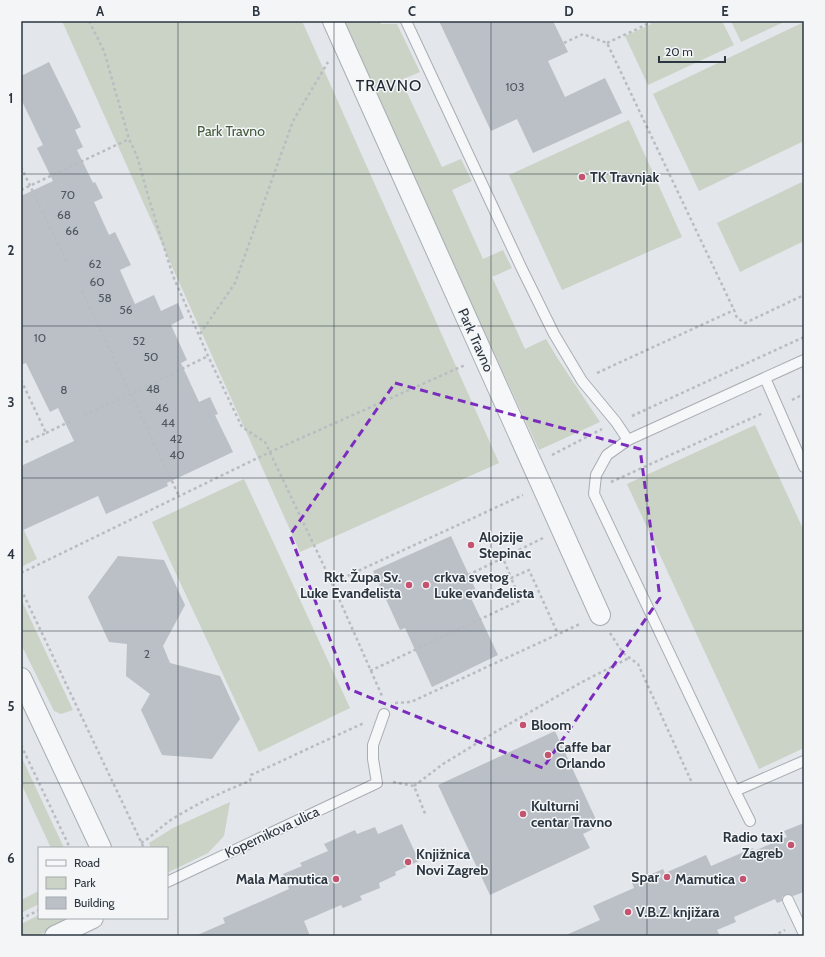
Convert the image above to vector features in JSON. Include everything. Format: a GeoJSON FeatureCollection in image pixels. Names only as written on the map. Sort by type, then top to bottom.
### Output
{"type":"FeatureCollection","features":[{"type":"Feature","properties":{"kind":"street","name":"Park Travno"},"geometry":{"type":"LineString","coordinates":[[333,21],[600,615]]}},
{"type":"Feature","properties":{"kind":"street"},"geometry":{"type":"LineString","coordinates":[[21,678],[101,847]]}},
{"type":"Feature","properties":{"kind":"street"},"geometry":{"type":"LineString","coordinates":[[56,936],[91,919]]}},
{"type":"Feature","properties":{"kind":"lane"},"geometry":{"type":"LineString","coordinates":[[406,21],[521,268],[554,334],[582,381],[616,422],[628,440]]}},
{"type":"Feature","properties":{"kind":"lane"},"geometry":{"type":"LineString","coordinates":[[750,821],[605,519],[594,494],[594,489],[596,475],[607,455],[628,440],[804,360]]}},
{"type":"Feature","properties":{"kind":"lane"},"geometry":{"type":"LineString","coordinates":[[765,378],[804,467]]}},
{"type":"Feature","properties":{"kind":"lane"},"geometry":{"type":"LineString","coordinates":[[377,783],[373,759],[373,745],[384,714]]}},
{"type":"Feature","properties":{"kind":"lane"},"geometry":{"type":"LineString","coordinates":[[736,791],[804,760]]}},
{"type":"Feature","properties":{"kind":"lane","name":"Kopernikova ulica"},"geometry":{"type":"LineString","coordinates":[[168,882],[377,783]]}},
{"type":"Feature","properties":{"kind":"lane"},"geometry":{"type":"LineString","coordinates":[[788,900],[804,934]]}},
{"type":"Feature","properties":{"kind":"path"},"geometry":{"type":"LineString","coordinates":[[89,21],[104,51],[129,139],[137,156],[173,276],[208,356],[242,427],[265,442],[270,452],[332,583],[385,703],[384,714],[251,775],[250,781],[227,791],[173,819],[148,839],[141,842]]}},
{"type":"Feature","properties":{"kind":"path"},"geometry":{"type":"LineString","coordinates":[[607,43],[654,21]]}},
{"type":"Feature","properties":{"kind":"path"},"geometry":{"type":"LineString","coordinates":[[564,43],[583,34],[607,43],[737,318],[745,322],[804,295]]}},
{"type":"Feature","properties":{"kind":"path"},"geometry":{"type":"LineString","coordinates":[[199,335],[235,283],[293,121],[341,39]]}},
{"type":"Feature","properties":{"kind":"path"},"geometry":{"type":"LineString","coordinates":[[21,190],[129,139]]}},
{"type":"Feature","properties":{"kind":"path"},"geometry":{"type":"LineString","coordinates":[[21,167],[67,262]]}},
{"type":"Feature","properties":{"kind":"path"},"geometry":{"type":"LineString","coordinates":[[82,291],[179,496]]}},
{"type":"Feature","properties":{"kind":"path"},"geometry":{"type":"LineString","coordinates":[[596,373],[734,310]]}},
{"type":"Feature","properties":{"kind":"path"},"geometry":{"type":"LineString","coordinates":[[626,418],[804,337]]}},
{"type":"Feature","properties":{"kind":"path"},"geometry":{"type":"LineString","coordinates":[[84,416],[208,356]]}},
{"type":"Feature","properties":{"kind":"path"},"geometry":{"type":"LineString","coordinates":[[21,573],[270,452],[484,357]]}},
{"type":"Feature","properties":{"kind":"path"},"geometry":{"type":"LineString","coordinates":[[21,380],[46,433]]}},
{"type":"Feature","properties":{"kind":"path"},"geometry":{"type":"LineString","coordinates":[[594,489],[804,394]]}},
{"type":"Feature","properties":{"kind":"path"},"geometry":{"type":"LineString","coordinates":[[21,444],[73,420]]}},
{"type":"Feature","properties":{"kind":"path"},"geometry":{"type":"LineString","coordinates":[[533,465],[608,426]]}},
{"type":"Feature","properties":{"kind":"path"},"geometry":{"type":"LineString","coordinates":[[332,583],[542,487]]}},
{"type":"Feature","properties":{"kind":"path"},"geometry":{"type":"LineString","coordinates":[[468,575],[523,548]]}},
{"type":"Feature","properties":{"kind":"path"},"geometry":{"type":"LineString","coordinates":[[370,671],[522,600],[503,558]]}},
{"type":"Feature","properties":{"kind":"path"},"geometry":{"type":"LineString","coordinates":[[511,578],[529,570],[558,634]]}},
{"type":"Feature","properties":{"kind":"path"},"geometry":{"type":"LineString","coordinates":[[21,589],[144,847]]}},
{"type":"Feature","properties":{"kind":"path"},"geometry":{"type":"LineString","coordinates":[[385,703],[411,702],[600,615],[605,626],[623,653],[638,664],[692,783]]}},
{"type":"Feature","properties":{"kind":"path"},"geometry":{"type":"LineString","coordinates":[[377,783],[392,782],[414,786],[443,764],[497,731],[582,682],[629,658]]}},
{"type":"Feature","properties":{"kind":"path"},"geometry":{"type":"LineString","coordinates":[[21,744],[70,847]]}},
{"type":"Feature","properties":{"kind":"path"},"geometry":{"type":"LineString","coordinates":[[414,786],[426,816]]}},
{"type":"Feature","properties":{"kind":"path"},"geometry":{"type":"LineString","coordinates":[[21,919],[38,910]]}},
{"type":"Feature","properties":{"kind":"path"},"geometry":{"type":"LineString","coordinates":[[773,936],[779,933]]}},
{"type":"Feature","properties":{"kind":"highlighted area"},"geometry":{"type":"Polygon","coordinates":[[[395,383],[640,449],[660,598],[543,768],[349,689],[290,535],[395,383]]]}},
{"type":"Feature","properties":{"kind":"green space","name":"Park Travno"},"geometry":{"type":"Polygon","coordinates":[[[62,21],[302,21],[499,463],[300,552],[62,21]]]}},
{"type":"Feature","properties":{"kind":"green space"},"geometry":{"type":"Polygon","coordinates":[[[341,21],[379,21],[381,24],[397,24],[420,72],[401,80],[442,167],[461,159],[472,181],[452,190],[483,259],[503,250],[512,268],[492,277],[525,349],[546,339],[600,422],[539,450],[341,21]]]}},
{"type":"Feature","properties":{"kind":"green space"},"geometry":{"type":"Polygon","coordinates":[[[658,21],[722,21],[734,45],[648,85],[625,36],[658,21]]]}},
{"type":"Feature","properties":{"kind":"green space"},"geometry":{"type":"Polygon","coordinates":[[[731,21],[786,21],[741,42],[731,21]]]}},
{"type":"Feature","properties":{"kind":"green space"},"geometry":{"type":"Polygon","coordinates":[[[804,22],[804,141],[699,191],[653,94],[804,22]]]}},
{"type":"Feature","properties":{"kind":"green space"},"geometry":{"type":"Polygon","coordinates":[[[629,120],[682,237],[562,290],[509,175],[629,120]]]}},
{"type":"Feature","properties":{"kind":"green space"},"geometry":{"type":"Polygon","coordinates":[[[802,182],[804,186],[804,241],[740,272],[717,223],[802,182]]]}},
{"type":"Feature","properties":{"kind":"green space"},"geometry":{"type":"Polygon","coordinates":[[[755,425],[804,531],[804,748],[759,769],[627,484],[755,425]]]}},
{"type":"Feature","properties":{"kind":"green space"},"geometry":{"type":"Polygon","coordinates":[[[244,479],[350,708],[259,752],[152,522],[244,479]]]}},
{"type":"Feature","properties":{"kind":"green space"},"geometry":{"type":"Polygon","coordinates":[[[21,524],[37,559],[21,567],[21,524]]]}},
{"type":"Feature","properties":{"kind":"green space"},"geometry":{"type":"Polygon","coordinates":[[[21,599],[73,710],[61,714],[54,711],[21,644],[21,599]]]}},
{"type":"Feature","properties":{"kind":"green space"},"geometry":{"type":"Polygon","coordinates":[[[21,756],[64,847],[51,847],[21,783],[21,756]]]}},
{"type":"Feature","properties":{"kind":"green space"},"geometry":{"type":"Polygon","coordinates":[[[230,802],[224,836],[208,853],[168,873],[168,847],[151,847],[149,843],[173,828],[230,802]]]}},
{"type":"Feature","properties":{"kind":"green space"},"geometry":{"type":"Polygon","coordinates":[[[38,892],[38,904],[21,913],[21,900],[38,892]]]}},
{"type":"Feature","properties":{"kind":"green space"},"geometry":{"type":"Polygon","coordinates":[[[38,916],[38,919],[73,919],[37,936],[21,936],[21,924],[38,916]]]}},
{"type":"Feature","properties":{"kind":"building"},"geometry":{"type":"Polygon","coordinates":[[[439,21],[553,21],[568,52],[548,61],[565,97],[605,78],[622,113],[533,153],[517,119],[491,131],[439,21]]]}},
{"type":"Feature","properties":{"kind":"building"},"geometry":{"type":"Polygon","coordinates":[[[49,62],[81,127],[75,130],[83,147],[77,150],[93,183],[95,182],[103,198],[94,202],[109,235],[115,232],[131,265],[120,270],[135,304],[154,295],[161,311],[178,303],[184,318],[171,325],[187,360],[181,363],[199,402],[210,397],[218,414],[215,415],[233,452],[167,483],[168,486],[106,514],[98,496],[21,531],[21,466],[74,441],[58,408],[50,412],[26,363],[21,365],[21,196],[53,181],[37,148],[43,145],[21,99],[21,76],[49,62]]]}},
{"type":"Feature","properties":{"kind":"building","name":"crkva svetog Luke evanđelista"},"geometry":{"type":"Polygon","coordinates":[[[451,536],[478,595],[471,598],[498,655],[432,687],[405,628],[400,630],[373,571],[451,536]]]}},
{"type":"Feature","properties":{"kind":"building"},"geometry":{"type":"Polygon","coordinates":[[[118,556],[164,560],[185,605],[163,646],[170,663],[220,676],[240,719],[212,759],[162,755],[141,710],[150,694],[126,676],[127,644],[109,642],[88,597],[118,556]]]}},
{"type":"Feature","properties":{"kind":"building","name":"Kulturni centar Travno"},"geometry":{"type":"Polygon","coordinates":[[[555,731],[599,826],[583,834],[590,848],[490,895],[438,785],[555,731]]]}},
{"type":"Feature","properties":{"kind":"building","name":"Mamutica"},"geometry":{"type":"Polygon","coordinates":[[[804,823],[804,892],[793,896],[786,894],[782,897],[782,901],[777,903],[775,899],[734,917],[736,922],[717,930],[720,936],[564,936],[600,920],[593,906],[634,888],[632,883],[663,869],[665,873],[706,855],[711,866],[753,848],[754,851],[787,837],[784,831],[804,823]]]}},
{"type":"Feature","properties":{"kind":"building","name":"Mala Mamutica"},"geometry":{"type":"Polygon","coordinates":[[[402,824],[419,861],[395,872],[396,875],[379,883],[380,888],[360,896],[362,900],[343,908],[341,905],[304,921],[310,936],[195,936],[225,923],[223,918],[289,889],[283,874],[302,866],[300,863],[328,851],[324,844],[355,830],[357,834],[375,827],[378,834],[402,824]]]}},
{"type":"Feature","properties":{"kind":"place","name":"TK Travnjak"},"geometry":{"type":"Point","coordinates":[582,177]}},
{"type":"Feature","properties":{"kind":"place","name":"Alojzije Stepinac"},"geometry":{"type":"Point","coordinates":[471,545]}},
{"type":"Feature","properties":{"kind":"place","name":"Rkt. Župa Sv. Luke Evanđelista"},"geometry":{"type":"Point","coordinates":[409,585]}},
{"type":"Feature","properties":{"kind":"place","name":"crkva svetog Luke evanđelista"},"geometry":{"type":"Point","coordinates":[426,585]}},
{"type":"Feature","properties":{"kind":"place","name":"Bloom"},"geometry":{"type":"Point","coordinates":[523,725]}},
{"type":"Feature","properties":{"kind":"place","name":"Caffe bar Orlando"},"geometry":{"type":"Point","coordinates":[548,755]}},
{"type":"Feature","properties":{"kind":"place","name":"Kulturni centar Travno"},"geometry":{"type":"Point","coordinates":[523,814]}},
{"type":"Feature","properties":{"kind":"place","name":"Radio taxi Zagreb"},"geometry":{"type":"Point","coordinates":[791,845]}},
{"type":"Feature","properties":{"kind":"place","name":"Knjižnica Novi Zagreb"},"geometry":{"type":"Point","coordinates":[408,862]}},
{"type":"Feature","properties":{"kind":"place","name":"Spar"},"geometry":{"type":"Point","coordinates":[667,877]}},
{"type":"Feature","properties":{"kind":"place","name":"Mala Mamutica"},"geometry":{"type":"Point","coordinates":[336,879]}},
{"type":"Feature","properties":{"kind":"place","name":"Mamutica"},"geometry":{"type":"Point","coordinates":[743,879]}},
{"type":"Feature","properties":{"kind":"place","name":"V.B.Z. knjižara"},"geometry":{"type":"Point","coordinates":[628,912]}},
{"type":"Feature","properties":{"kind":"district","name":"TRAVNO"},"geometry":{"type":"Point","coordinates":[389,85]}}]}
